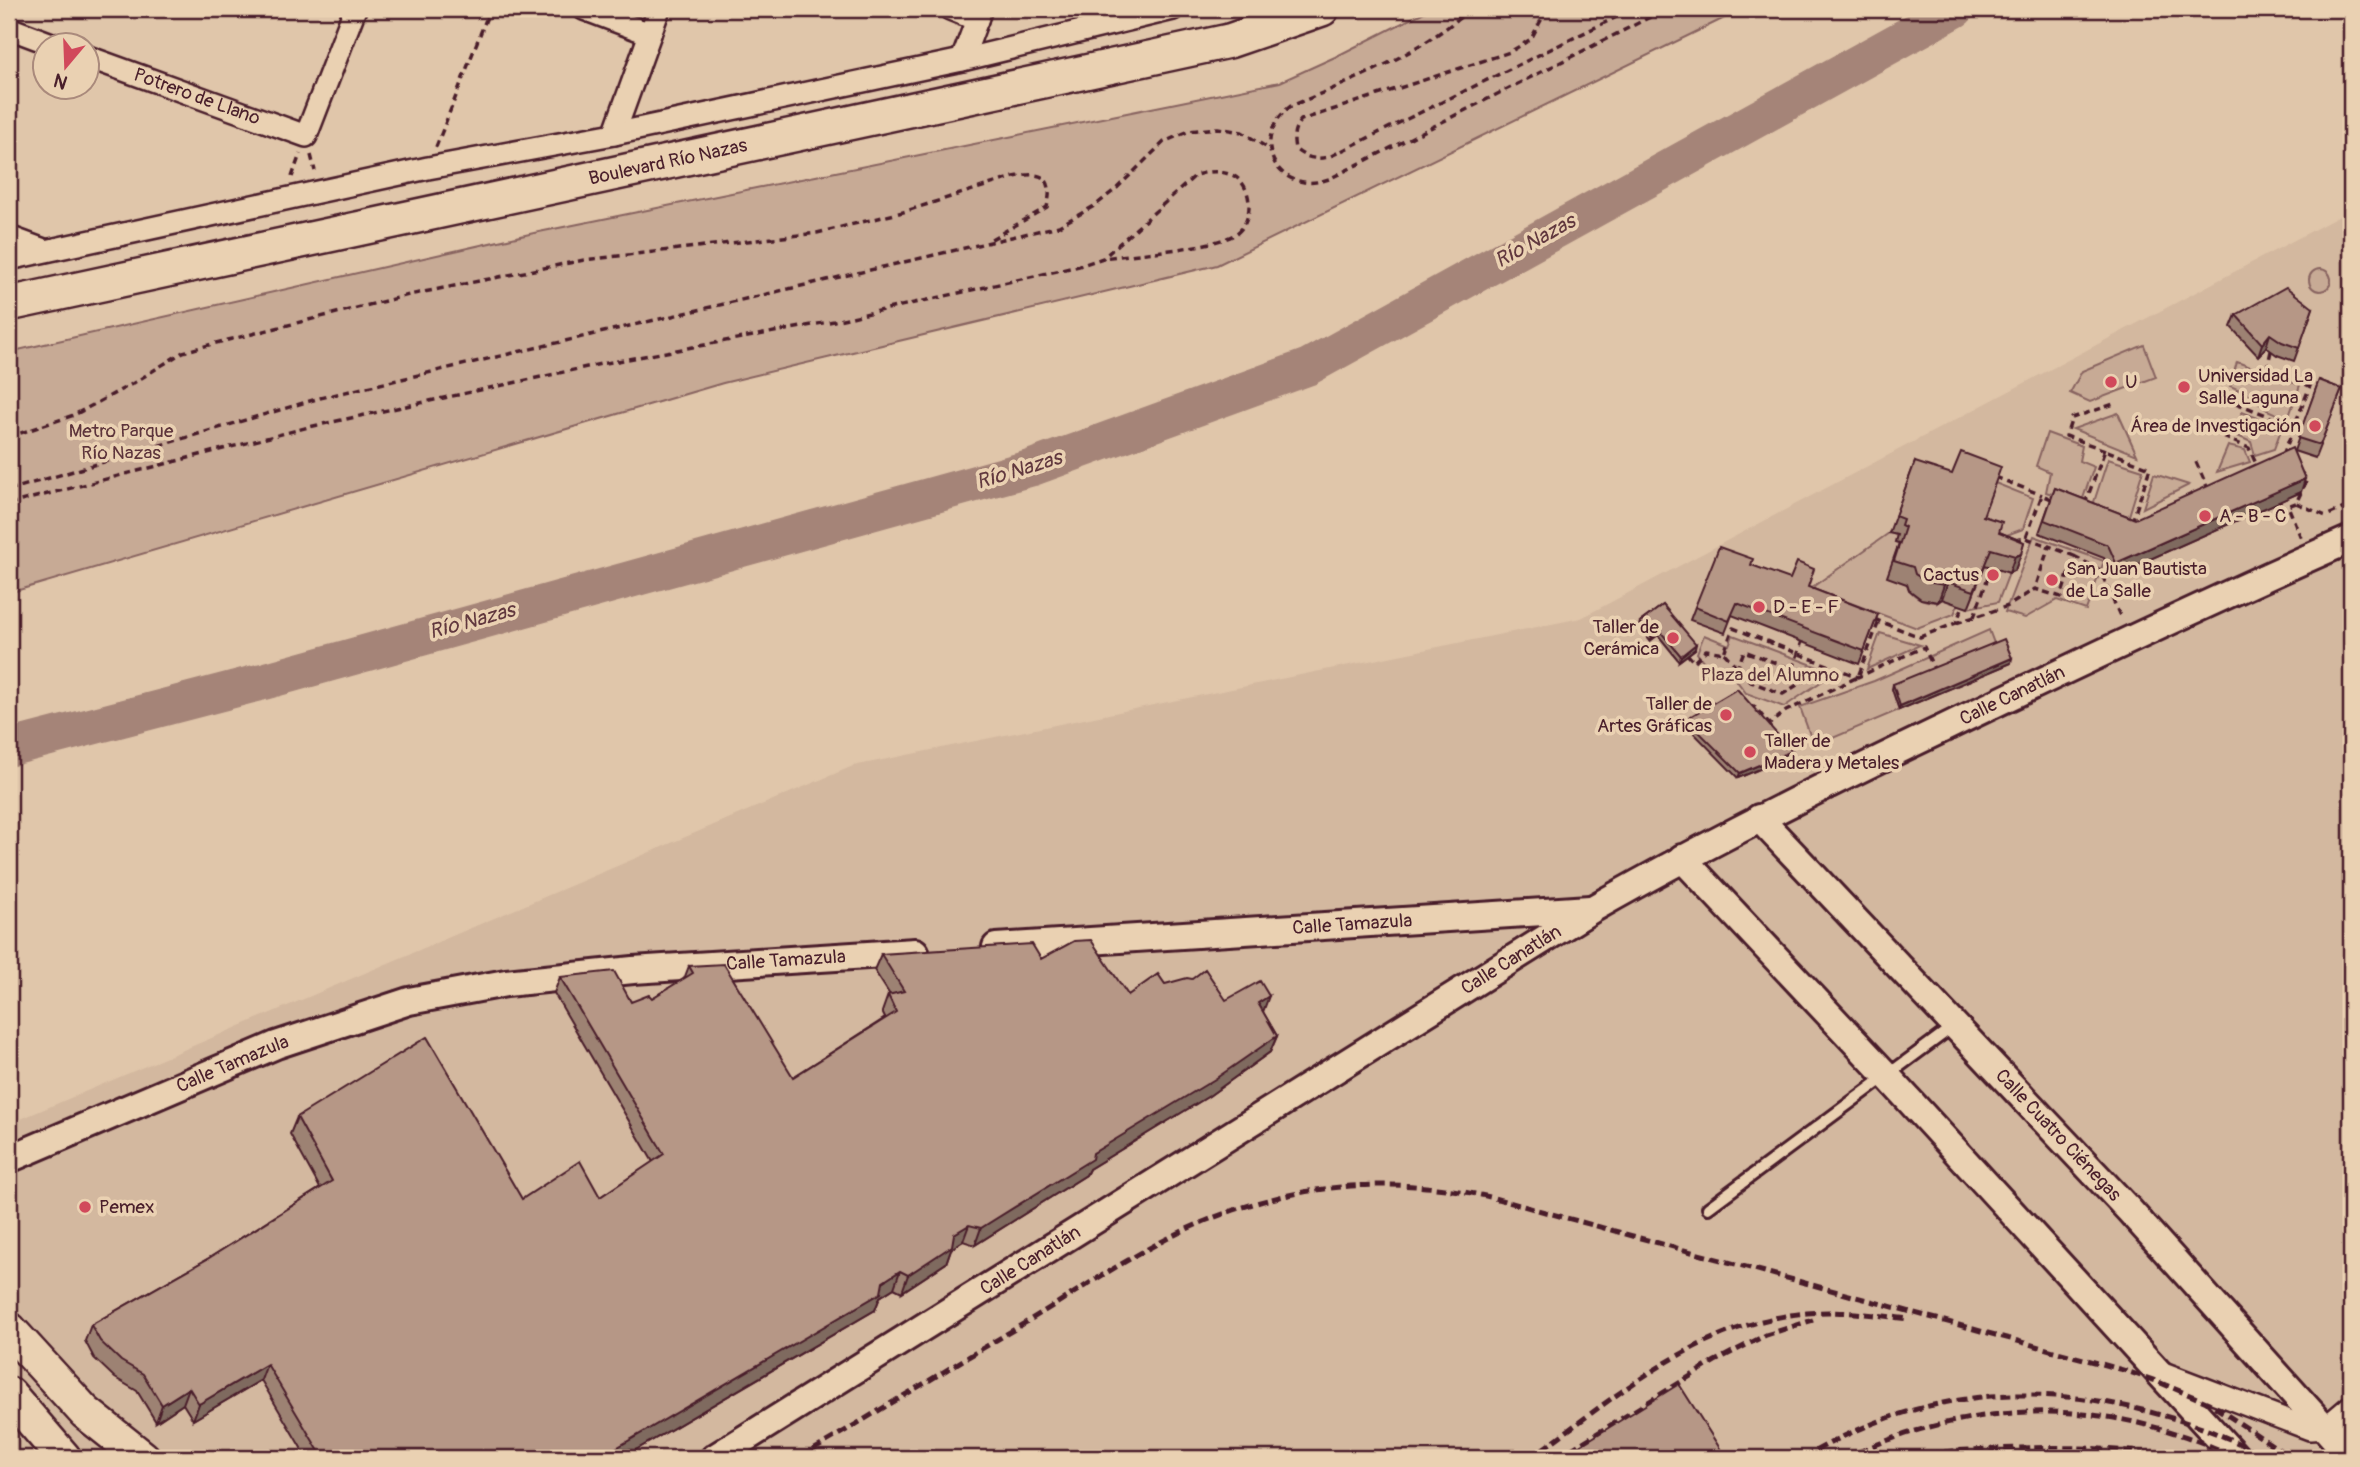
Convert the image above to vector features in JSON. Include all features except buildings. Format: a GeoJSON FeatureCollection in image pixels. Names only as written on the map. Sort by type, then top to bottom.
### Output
{"type":"FeatureCollection","features":[{"type":"Feature","properties":{"kind":"main road","name":"Boulevard Río Nazas"},"geometry":{"type":"LineString","coordinates":[[9,304],[1229,41],[1322,9]]}},
{"type":"Feature","properties":{"kind":"main road"},"geometry":{"type":"LineString","coordinates":[[9,1329],[85,1412],[143,1458]]}},
{"type":"Feature","properties":{"kind":"main road"},"geometry":{"type":"LineString","coordinates":[[9,1394],[64,1458]]}},
{"type":"Feature","properties":{"kind":"street"},"geometry":{"type":"LineString","coordinates":[[306,136],[355,9]]}},
{"type":"Feature","properties":{"kind":"street"},"geometry":{"type":"LineString","coordinates":[[584,9],[650,34]]}},
{"type":"Feature","properties":{"kind":"street"},"geometry":{"type":"LineString","coordinates":[[614,134],[659,9]]}},
{"type":"Feature","properties":{"kind":"street"},"geometry":{"type":"LineString","coordinates":[[950,9],[979,14],[962,60]]}},
{"type":"Feature","properties":{"kind":"street","name":"Boulevard Río Nazas"},"geometry":{"type":"LineString","coordinates":[[9,259],[428,168],[614,134],[962,60],[1173,9]]}},
{"type":"Feature","properties":{"kind":"street"},"geometry":{"type":"LineString","coordinates":[[9,28],[32,37]]}},
{"type":"Feature","properties":{"kind":"street","name":"Potrero de Llano"},"geometry":{"type":"LineString","coordinates":[[102,62],[306,136]]}},
{"type":"Feature","properties":{"kind":"street"},"geometry":{"type":"LineString","coordinates":[[9,237],[44,250]]}},
{"type":"Feature","properties":{"kind":"street","name":"Calle Canatlán"},"geometry":{"type":"LineString","coordinates":[[714,1458],[1594,908],[1682,858],[2117,644],[2351,539]]}},
{"type":"Feature","properties":{"kind":"street","name":"Calle Cuatro Ciénegas"},"geometry":{"type":"LineString","coordinates":[[1759,818],[2129,1210],[2351,1457]]}},
{"type":"Feature","properties":{"kind":"street"},"geometry":{"type":"LineString","coordinates":[[1682,858],[1887,1076],[2237,1458]]}},
{"type":"Feature","properties":{"kind":"street","name":"Calle Tamazula"},"geometry":{"type":"LineString","coordinates":[[967,949],[1594,908]]}},
{"type":"Feature","properties":{"kind":"street","name":"Calle Tamazula"},"geometry":{"type":"LineString","coordinates":[[9,1159],[276,1045],[409,1001],[506,983],[633,970],[939,951]]}},
{"type":"Feature","properties":{"kind":"street"},"geometry":{"type":"LineString","coordinates":[[2157,1371],[2310,1429],[2325,1428],[2351,1406]]}},
{"type":"Feature","properties":{"kind":"lane"},"geometry":{"type":"LineString","coordinates":[[1708,1208],[1955,1025]]}},
{"type":"Feature","properties":{"kind":"path"},"geometry":{"type":"LineString","coordinates":[[428,168],[490,9]]}},
{"type":"Feature","properties":{"kind":"path"},"geometry":{"type":"LineString","coordinates":[[1470,9],[1418,47],[1374,72],[1291,106],[1281,114],[1273,124],[1269,136],[1273,162],[1281,172],[1304,183],[1317,183],[1666,9]]}},
{"type":"Feature","properties":{"kind":"path"},"geometry":{"type":"LineString","coordinates":[[1548,9],[1531,39],[1510,52],[1301,120],[1296,125],[1293,137],[1295,149],[1315,159],[1329,157],[1633,9]]}},
{"type":"Feature","properties":{"kind":"path"},"geometry":{"type":"LineString","coordinates":[[9,490],[320,398],[1059,226],[1096,205],[1164,142],[1189,131],[1218,128],[1242,132],[1269,149]]}},
{"type":"Feature","properties":{"kind":"path"},"geometry":{"type":"LineString","coordinates":[[306,136],[320,191]]}},
{"type":"Feature","properties":{"kind":"path"},"geometry":{"type":"LineString","coordinates":[[285,198],[306,136]]}},
{"type":"Feature","properties":{"kind":"path"},"geometry":{"type":"LineString","coordinates":[[9,504],[309,427],[601,364],[834,321],[1103,258],[1216,242],[1239,232],[1249,213],[1248,193],[1236,177],[1214,170],[1196,174],[1103,258]]}},
{"type":"Feature","properties":{"kind":"path"},"geometry":{"type":"LineString","coordinates":[[9,437],[74,415],[132,384],[183,352],[229,340],[409,295],[584,260],[817,233],[903,212],[1014,177],[1040,175],[1049,184],[1051,193],[1047,207],[983,244]]}},
{"type":"Feature","properties":{"kind":"path"},"geometry":{"type":"LineString","coordinates":[[2271,351],[2267,369],[2310,386],[2283,455],[2275,459]]}},
{"type":"Feature","properties":{"kind":"path"},"geometry":{"type":"LineString","coordinates":[[2236,403],[2294,426]]}},
{"type":"Feature","properties":{"kind":"path"},"geometry":{"type":"LineString","coordinates":[[2114,404],[2073,418],[2066,436],[2150,468],[2131,526],[2142,521]]}},
{"type":"Feature","properties":{"kind":"path"},"geometry":{"type":"LineString","coordinates":[[2223,437],[2249,448],[2258,468],[2266,464]]}},
{"type":"Feature","properties":{"kind":"path"},"geometry":{"type":"LineString","coordinates":[[2083,510],[2105,450]]}},
{"type":"Feature","properties":{"kind":"path"},"geometry":{"type":"LineString","coordinates":[[2283,455],[2292,459]]}},
{"type":"Feature","properties":{"kind":"path"},"geometry":{"type":"LineString","coordinates":[[2196,462],[2209,491]]}},
{"type":"Feature","properties":{"kind":"path"},"geometry":{"type":"LineString","coordinates":[[2300,469],[2307,480],[2296,503],[2288,506],[2301,540]]}},
{"type":"Feature","properties":{"kind":"path"},"geometry":{"type":"LineString","coordinates":[[1995,477],[2063,503]]}},
{"type":"Feature","properties":{"kind":"path"},"geometry":{"type":"LineString","coordinates":[[2026,538],[2042,495]]}},
{"type":"Feature","properties":{"kind":"path"},"geometry":{"type":"LineString","coordinates":[[2296,503],[2326,516],[2351,505]]}},
{"type":"Feature","properties":{"kind":"path"},"geometry":{"type":"LineString","coordinates":[[2014,540],[2026,538],[2049,546],[2100,570],[2120,616]]}},
{"type":"Feature","properties":{"kind":"path"},"geometry":{"type":"LineString","coordinates":[[1867,616],[1920,637],[2008,606],[2035,589],[2049,546]]}},
{"type":"Feature","properties":{"kind":"path"},"geometry":{"type":"LineString","coordinates":[[2035,589],[2060,597],[2074,556]]}},
{"type":"Feature","properties":{"kind":"path"},"geometry":{"type":"LineString","coordinates":[[1974,617],[1994,561]]}},
{"type":"Feature","properties":{"kind":"path"},"geometry":{"type":"LineString","coordinates":[[1956,623],[1963,606]]}},
{"type":"Feature","properties":{"kind":"path"},"geometry":{"type":"LineString","coordinates":[[1858,677],[1879,621]]}},
{"type":"Feature","properties":{"kind":"path"},"geometry":{"type":"LineString","coordinates":[[1724,653],[1733,628],[1858,677]]}},
{"type":"Feature","properties":{"kind":"path"},"geometry":{"type":"LineString","coordinates":[[1793,669],[1804,633]]}},
{"type":"Feature","properties":{"kind":"path"},"geometry":{"type":"LineString","coordinates":[[1920,637],[1935,671]]}},
{"type":"Feature","properties":{"kind":"path"},"geometry":{"type":"LineString","coordinates":[[1750,709],[1754,706],[1768,725],[1786,712],[1924,647]]}},
{"type":"Feature","properties":{"kind":"path"},"geometry":{"type":"LineString","coordinates":[[1687,654],[1694,662],[1706,650],[1724,653],[1737,669],[1751,682],[1783,694],[1811,676],[1744,651],[1737,669]]}},
{"type":"Feature","properties":{"kind":"shaded area"},"geometry":{"type":"Polygon","coordinates":[[[2351,210],[2351,1458],[9,1458],[9,1124],[853,766],[1581,618],[2351,210]]]}},
{"type":"Feature","properties":{"kind":"green space","name":"Metro Parque Río Nazas"},"geometry":{"type":"Polygon","coordinates":[[[1430,9],[1743,9],[1217,265],[723,383],[9,593],[9,352],[534,233],[1280,82],[1430,9]]]}},
{"type":"Feature","properties":{"kind":"green space"},"geometry":{"type":"Polygon","coordinates":[[[2320,269],[2328,272],[2331,280],[2328,288],[2320,291],[2312,288],[2309,280],[2312,272],[2320,269]]]}},
{"type":"Feature","properties":{"kind":"green space"},"geometry":{"type":"Polygon","coordinates":[[[2144,345],[2156,377],[2090,402],[2070,393],[2082,371],[2144,345]]]}},
{"type":"Feature","properties":{"kind":"green space"},"geometry":{"type":"Polygon","coordinates":[[[2237,362],[2300,385],[2288,419],[2267,410],[2249,394],[2230,386],[2237,362]]]}},
{"type":"Feature","properties":{"kind":"green space"},"geometry":{"type":"Polygon","coordinates":[[[2242,412],[2282,427],[2274,449],[2255,455],[2251,442],[2233,434],[2242,412]]]}},
{"type":"Feature","properties":{"kind":"green space"},"geometry":{"type":"Polygon","coordinates":[[[2118,413],[2137,455],[2073,429],[2118,413]]]}},
{"type":"Feature","properties":{"kind":"green space"},"geometry":{"type":"Polygon","coordinates":[[[2047,433],[2082,446],[2079,461],[2094,467],[2081,504],[2046,492],[2050,472],[2036,466],[2047,433]]]}},
{"type":"Feature","properties":{"kind":"green space"},"geometry":{"type":"Polygon","coordinates":[[[2228,446],[2245,450],[2250,462],[2217,472],[2228,446]]]}},
{"type":"Feature","properties":{"kind":"green space"},"geometry":{"type":"Polygon","coordinates":[[[2108,459],[2143,470],[2128,519],[2092,508],[2108,459]]]}},
{"type":"Feature","properties":{"kind":"green space"},"geometry":{"type":"Polygon","coordinates":[[[2154,474],[2189,485],[2143,508],[2154,474]]]}},
{"type":"Feature","properties":{"kind":"green space"},"geometry":{"type":"Polygon","coordinates":[[[1995,483],[2033,498],[2023,529],[1996,539],[1977,532],[1995,483]]]}},
{"type":"Feature","properties":{"kind":"green space"},"geometry":{"type":"Polygon","coordinates":[[[1889,533],[1897,535],[1895,542],[1899,543],[1888,577],[1907,584],[1915,595],[1923,600],[1937,602],[1942,599],[1958,605],[1954,614],[1917,628],[1811,588],[1889,533]]]}},
{"type":"Feature","properties":{"kind":"green space"},"geometry":{"type":"Polygon","coordinates":[[[2034,536],[2104,561],[2086,610],[2057,600],[2025,618],[2005,612],[2034,536]]]}},
{"type":"Feature","properties":{"kind":"green space"},"geometry":{"type":"Polygon","coordinates":[[[1985,565],[2009,573],[1998,602],[1968,608],[1985,565]]]}},
{"type":"Feature","properties":{"kind":"green space"},"geometry":{"type":"Polygon","coordinates":[[[1989,630],[1995,646],[1892,689],[1899,710],[1814,746],[1800,707],[1874,681],[1989,630]]]}},
{"type":"Feature","properties":{"kind":"green space"},"geometry":{"type":"Polygon","coordinates":[[[1880,633],[1920,645],[1867,669],[1880,633]]]}},
{"type":"Feature","properties":{"kind":"green space","name":"Plaza del Alumno"},"geometry":{"type":"Polygon","coordinates":[[[1704,635],[1729,645],[1733,635],[1834,673],[1784,707],[1746,693],[1730,672],[1711,671],[1697,653],[1704,635]]]}},
{"type":"Feature","properties":{"kind":"waterway","name":"Río Nazas"},"geometry":{"type":"LineString","coordinates":[[9,748],[265,681],[1031,468],[1308,367],[1956,9]]}},
{"type":"Feature","properties":{"kind":"railway"},"geometry":{"type":"LineString","coordinates":[[800,1458],[1107,1272],[1189,1228],[1262,1201],[1337,1187],[1375,1185],[1413,1186],[1490,1197],[2120,1369],[2209,1403],[2292,1458]]}},
{"type":"Feature","properties":{"kind":"railway"},"geometry":{"type":"LineString","coordinates":[[1530,1458],[1660,1366],[1730,1331],[1767,1320],[1820,1312],[1909,1319]]}},
{"type":"Feature","properties":{"kind":"railway"},"geometry":{"type":"LineString","coordinates":[[1557,1458],[1715,1361],[1766,1335],[1813,1320]]}},
{"type":"Feature","properties":{"kind":"railway"},"geometry":{"type":"LineString","coordinates":[[1803,1458],[1844,1436],[1885,1419],[1926,1407],[2010,1395],[2053,1396],[2142,1410],[2206,1430],[2237,1442],[2266,1458]]}},
{"type":"Feature","properties":{"kind":"railway"},"geometry":{"type":"LineString","coordinates":[[1845,1458],[1894,1438],[1944,1424],[1993,1415],[2041,1412],[2090,1415],[2139,1423],[2189,1438],[2238,1458]]}},
{"type":"Feature","properties":{"kind":"railway"},"geometry":{"type":"LineString","coordinates":[[1915,1458],[1955,1451],[2041,1448],[2087,1448],[2178,1458]]}},
{"type":"Feature","properties":{"kind":"place","name":"U"},"geometry":{"type":"Point","coordinates":[2111,382]}},
{"type":"Feature","properties":{"kind":"place","name":"Universidad La Salle Laguna"},"geometry":{"type":"Point","coordinates":[2184,387]}},
{"type":"Feature","properties":{"kind":"place","name":"Área de Investigación"},"geometry":{"type":"Point","coordinates":[2315,426]}},
{"type":"Feature","properties":{"kind":"place","name":"A - B - C"},"geometry":{"type":"Point","coordinates":[2205,516]}},
{"type":"Feature","properties":{"kind":"place","name":"Cactus"},"geometry":{"type":"Point","coordinates":[1993,575]}},
{"type":"Feature","properties":{"kind":"place","name":"San Juan Bautista de La Salle"},"geometry":{"type":"Point","coordinates":[2052,580]}},
{"type":"Feature","properties":{"kind":"place","name":"D - E - F"},"geometry":{"type":"Point","coordinates":[1759,607]}},
{"type":"Feature","properties":{"kind":"place","name":"Taller de Cerámica"},"geometry":{"type":"Point","coordinates":[1673,638]}},
{"type":"Feature","properties":{"kind":"place","name":"Taller de Artes Gráficas"},"geometry":{"type":"Point","coordinates":[1726,715]}},
{"type":"Feature","properties":{"kind":"place","name":"Taller de Madera y Metales"},"geometry":{"type":"Point","coordinates":[1750,752]}},
{"type":"Feature","properties":{"kind":"place","name":"Pemex"},"geometry":{"type":"Point","coordinates":[85,1207]}}]}
